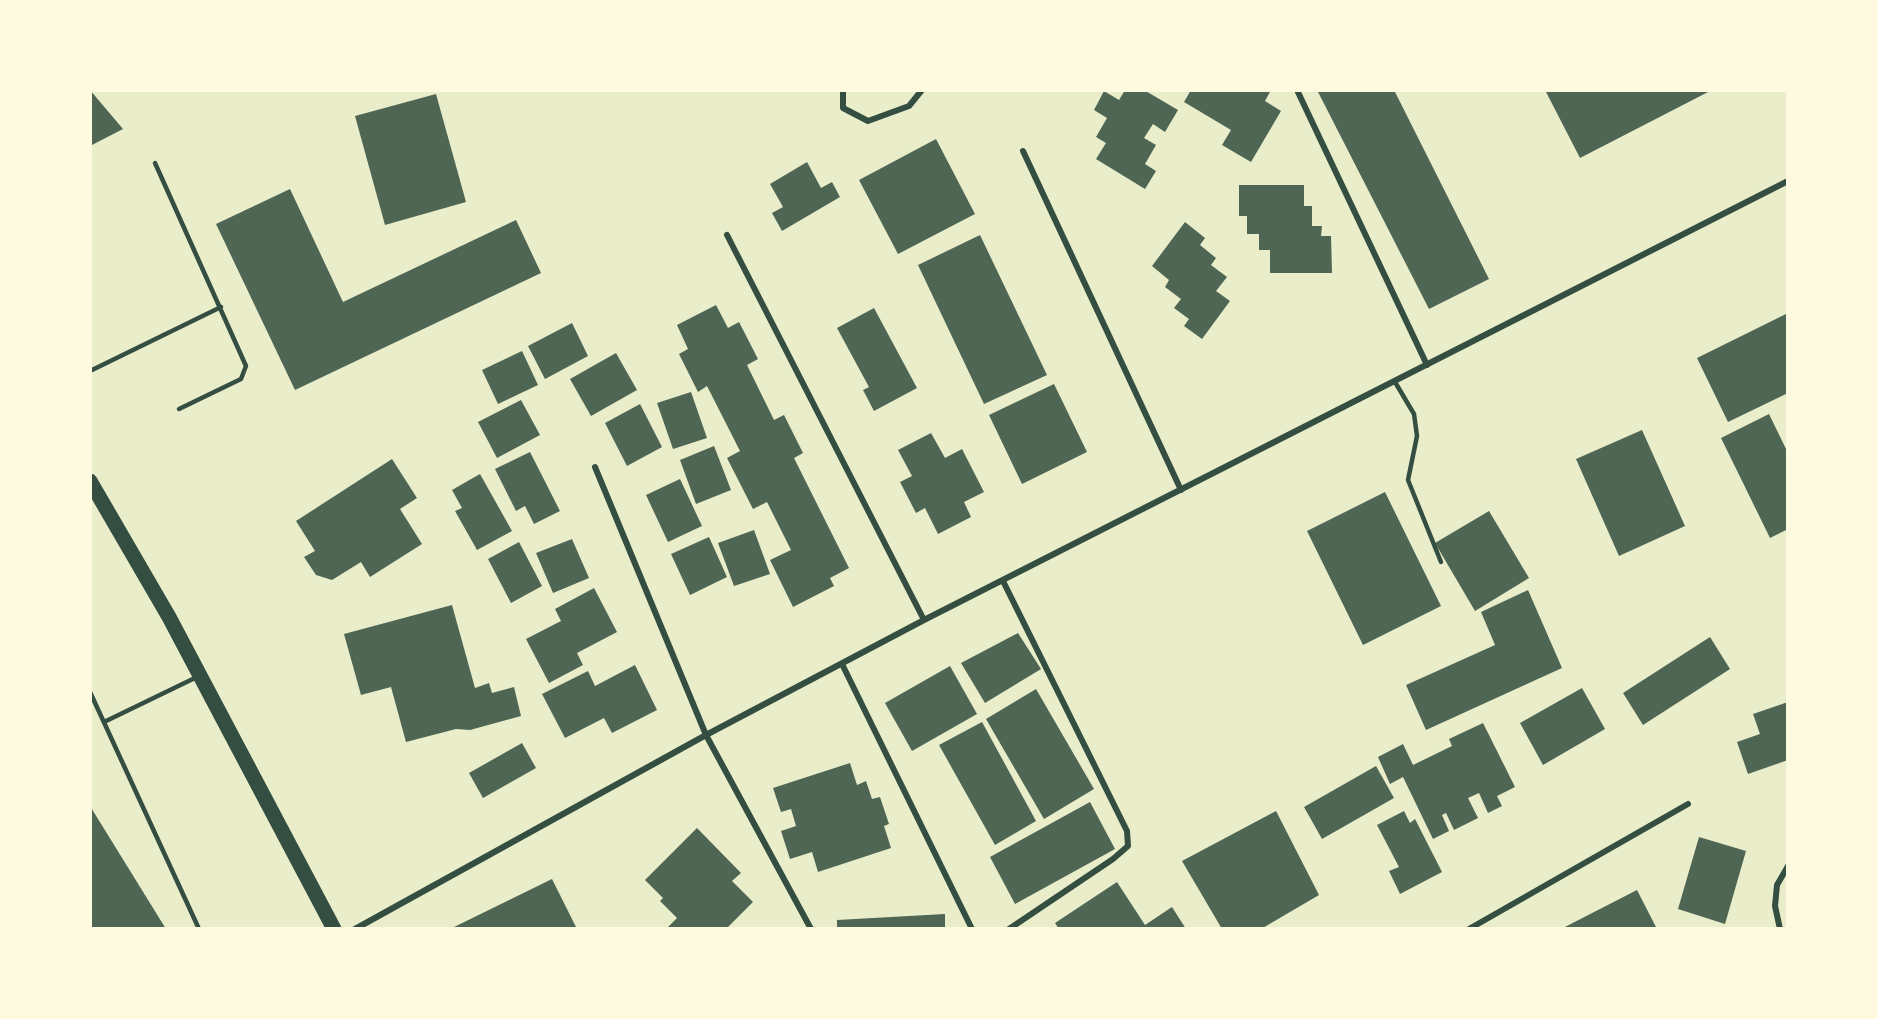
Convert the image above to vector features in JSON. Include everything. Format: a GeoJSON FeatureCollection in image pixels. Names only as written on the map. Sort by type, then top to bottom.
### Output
{"type":"FeatureCollection","features":[{"type":"Feature","properties":{"kind":"main road"},"geometry":{"type":"LineString","coordinates":[[90,481],[199,675],[334,929]]}},
{"type":"Feature","properties":{"kind":"street"},"geometry":{"type":"LineString","coordinates":[[843,90],[843,108],[868,121],[909,106],[922,90]]}},
{"type":"Feature","properties":{"kind":"street"},"geometry":{"type":"LineString","coordinates":[[1298,90],[1427,365]]}},
{"type":"Feature","properties":{"kind":"street"},"geometry":{"type":"LineString","coordinates":[[1023,151],[1181,490]]}},
{"type":"Feature","properties":{"kind":"street"},"geometry":{"type":"LineString","coordinates":[[355,929],[706,735],[924,620],[1788,181]]}},
{"type":"Feature","properties":{"kind":"street"},"geometry":{"type":"LineString","coordinates":[[728,234],[924,620]]}},
{"type":"Feature","properties":{"kind":"street"},"geometry":{"type":"LineString","coordinates":[[595,467],[706,735],[811,929]]}},
{"type":"Feature","properties":{"kind":"street"},"geometry":{"type":"LineString","coordinates":[[1003,581],[1127,831],[1128,846],[1113,859],[1009,929]]}},
{"type":"Feature","properties":{"kind":"street"},"geometry":{"type":"LineString","coordinates":[[843,664],[972,929]]}},
{"type":"Feature","properties":{"kind":"street"},"geometry":{"type":"LineString","coordinates":[[1469,929],[1688,804]]}},
{"type":"Feature","properties":{"kind":"street"},"geometry":{"type":"LineString","coordinates":[[1780,929],[1775,906],[1777,885],[1788,866]]}},
{"type":"Feature","properties":{"kind":"lane"},"geometry":{"type":"LineString","coordinates":[[155,163],[246,366],[240,378],[179,409]]}},
{"type":"Feature","properties":{"kind":"lane"},"geometry":{"type":"LineString","coordinates":[[90,370],[221,307]]}},
{"type":"Feature","properties":{"kind":"lane"},"geometry":{"type":"LineString","coordinates":[[1395,382],[1414,414],[1417,436],[1408,480],[1440,562]]}},
{"type":"Feature","properties":{"kind":"lane"},"geometry":{"type":"LineString","coordinates":[[104,722],[199,675]]}},
{"type":"Feature","properties":{"kind":"lane"},"geometry":{"type":"LineString","coordinates":[[90,692],[199,929]]}},
{"type":"Feature","properties":{"kind":"building"},"geometry":{"type":"Polygon","coordinates":[[[90,90],[123,129],[90,146],[90,90]]]}},
{"type":"Feature","properties":{"kind":"building"},"geometry":{"type":"Polygon","coordinates":[[[1125,90],[1144,90],[1178,110],[1165,132],[1153,124],[1144,138],[1156,145],[1145,164],[1156,171],[1145,189],[1096,159],[1106,143],[1096,137],[1107,118],[1094,110],[1104,91],[1119,100],[1125,90]]]}},
{"type":"Feature","properties":{"kind":"building"},"geometry":{"type":"Polygon","coordinates":[[[1191,90],[1271,90],[1265,101],[1281,111],[1251,162],[1222,145],[1231,130],[1184,102],[1191,90]]]}},
{"type":"Feature","properties":{"kind":"building"},"geometry":{"type":"Polygon","coordinates":[[[1317,90],[1394,90],[1489,279],[1429,309],[1317,90]]]}},
{"type":"Feature","properties":{"kind":"building"},"geometry":{"type":"Polygon","coordinates":[[[1545,90],[1712,90],[1580,158],[1545,90]]]}},
{"type":"Feature","properties":{"kind":"building"},"geometry":{"type":"Polygon","coordinates":[[[436,94],[466,202],[385,225],[355,116],[436,94]]]}},
{"type":"Feature","properties":{"kind":"building"},"geometry":{"type":"Polygon","coordinates":[[[936,139],[975,214],[898,254],[859,180],[936,139]]]}},
{"type":"Feature","properties":{"kind":"building"},"geometry":{"type":"Polygon","coordinates":[[[807,162],[821,188],[832,182],[840,197],[782,231],[772,213],[783,207],[770,184],[807,162]]]}},
{"type":"Feature","properties":{"kind":"building"},"geometry":{"type":"Polygon","coordinates":[[[1239,185],[1304,185],[1304,206],[1312,206],[1312,226],[1322,226],[1321,236],[1331,236],[1332,273],[1270,273],[1270,250],[1259,250],[1259,234],[1247,234],[1247,216],[1239,216],[1239,185]]]}},
{"type":"Feature","properties":{"kind":"building"},"geometry":{"type":"Polygon","coordinates":[[[290,189],[343,302],[516,220],[541,273],[295,390],[216,224],[290,189]]]}},
{"type":"Feature","properties":{"kind":"building"},"geometry":{"type":"Polygon","coordinates":[[[1185,222],[1205,238],[1200,245],[1216,258],[1211,265],[1227,277],[1216,291],[1230,301],[1202,339],[1184,326],[1189,319],[1174,308],[1181,299],[1165,287],[1169,280],[1152,266],[1185,222]]]}},
{"type":"Feature","properties":{"kind":"building"},"geometry":{"type":"Polygon","coordinates":[[[980,235],[1047,375],[984,404],[918,265],[980,235]]]}},
{"type":"Feature","properties":{"kind":"building"},"geometry":{"type":"Polygon","coordinates":[[[716,305],[728,328],[739,322],[758,359],[747,365],[774,420],[784,415],[803,453],[794,458],[849,568],[830,578],[834,586],[793,607],[770,560],[791,550],[767,502],[753,509],[727,458],[740,451],[707,386],[698,392],[679,354],[688,349],[677,325],[716,305]]]}},
{"type":"Feature","properties":{"kind":"building"},"geometry":{"type":"Polygon","coordinates":[[[874,308],[917,388],[874,411],[863,390],[869,387],[837,328],[874,308]]]}},
{"type":"Feature","properties":{"kind":"building"},"geometry":{"type":"Polygon","coordinates":[[[1788,313],[1788,393],[1728,422],[1697,358],[1788,313]]]}},
{"type":"Feature","properties":{"kind":"building"},"geometry":{"type":"Polygon","coordinates":[[[572,323],[588,356],[545,379],[528,346],[572,323]]]}},
{"type":"Feature","properties":{"kind":"building"},"geometry":{"type":"Polygon","coordinates":[[[522,351],[538,385],[498,404],[482,370],[522,351]]]}},
{"type":"Feature","properties":{"kind":"building"},"geometry":{"type":"Polygon","coordinates":[[[616,353],[637,390],[591,416],[570,379],[616,353]]]}},
{"type":"Feature","properties":{"kind":"building"},"geometry":{"type":"Polygon","coordinates":[[[1054,384],[1087,452],[1022,484],[989,415],[1054,384]]]}},
{"type":"Feature","properties":{"kind":"building"},"geometry":{"type":"Polygon","coordinates":[[[691,392],[707,438],[673,449],[657,403],[691,392]]]}},
{"type":"Feature","properties":{"kind":"building"},"geometry":{"type":"Polygon","coordinates":[[[521,400],[540,435],[497,458],[478,422],[521,400]]]}},
{"type":"Feature","properties":{"kind":"building"},"geometry":{"type":"Polygon","coordinates":[[[640,404],[662,447],[627,466],[605,423],[640,404]]]}},
{"type":"Feature","properties":{"kind":"building"},"geometry":{"type":"Polygon","coordinates":[[[1769,414],[1788,453],[1788,529],[1770,538],[1721,438],[1769,414]]]}},
{"type":"Feature","properties":{"kind":"building"},"geometry":{"type":"Polygon","coordinates":[[[1642,430],[1685,526],[1619,556],[1576,459],[1642,430]]]}},
{"type":"Feature","properties":{"kind":"building"},"geometry":{"type":"Polygon","coordinates":[[[931,433],[945,458],[962,449],[984,492],[964,502],[971,517],[938,534],[925,508],[916,513],[900,482],[912,476],[898,450],[931,433]]]}},
{"type":"Feature","properties":{"kind":"building"},"geometry":{"type":"Polygon","coordinates":[[[714,446],[731,490],[696,504],[680,460],[714,446]]]}},
{"type":"Feature","properties":{"kind":"building"},"geometry":{"type":"Polygon","coordinates":[[[530,452],[560,511],[534,524],[525,506],[516,511],[495,469],[530,452]]]}},
{"type":"Feature","properties":{"kind":"building"},"geometry":{"type":"Polygon","coordinates":[[[392,459],[417,498],[400,509],[422,544],[370,577],[361,562],[332,580],[316,575],[304,557],[315,551],[296,521],[392,459]]]}},
{"type":"Feature","properties":{"kind":"building"},"geometry":{"type":"Polygon","coordinates":[[[480,474],[512,531],[477,550],[455,511],[462,508],[452,490],[480,474]]]}},
{"type":"Feature","properties":{"kind":"building"},"geometry":{"type":"Polygon","coordinates":[[[680,479],[702,526],[668,542],[646,495],[680,479]]]}},
{"type":"Feature","properties":{"kind":"building"},"geometry":{"type":"Polygon","coordinates":[[[1385,492],[1441,606],[1363,645],[1307,531],[1385,492]]]}},
{"type":"Feature","properties":{"kind":"building"},"geometry":{"type":"Polygon","coordinates":[[[1489,511],[1529,578],[1475,611],[1435,543],[1489,511]]]}},
{"type":"Feature","properties":{"kind":"building"},"geometry":{"type":"Polygon","coordinates":[[[754,530],[770,574],[734,586],[718,543],[754,530]]]}},
{"type":"Feature","properties":{"kind":"building"},"geometry":{"type":"Polygon","coordinates":[[[709,537],[727,577],[690,595],[671,554],[709,537]]]}},
{"type":"Feature","properties":{"kind":"building"},"geometry":{"type":"Polygon","coordinates":[[[572,539],[589,578],[553,593],[536,553],[572,539]]]}},
{"type":"Feature","properties":{"kind":"building"},"geometry":{"type":"Polygon","coordinates":[[[519,542],[542,586],[511,603],[488,559],[519,542]]]}},
{"type":"Feature","properties":{"kind":"building"},"geometry":{"type":"Polygon","coordinates":[[[594,588],[617,632],[577,653],[583,665],[549,683],[526,639],[561,621],[555,609],[594,588]]]}},
{"type":"Feature","properties":{"kind":"building"},"geometry":{"type":"Polygon","coordinates":[[[1528,590],[1562,668],[1426,730],[1406,685],[1495,645],[1481,612],[1528,590]]]}},
{"type":"Feature","properties":{"kind":"building"},"geometry":{"type":"Polygon","coordinates":[[[452,605],[475,688],[489,683],[492,693],[514,687],[521,716],[470,730],[456,729],[406,742],[391,687],[361,695],[344,634],[452,605]]]}},
{"type":"Feature","properties":{"kind":"building"},"geometry":{"type":"Polygon","coordinates":[[[1018,633],[1041,669],[985,703],[961,663],[1018,633]]]}},
{"type":"Feature","properties":{"kind":"building"},"geometry":{"type":"Polygon","coordinates":[[[1710,637],[1730,669],[1643,725],[1623,693],[1710,637]]]}},
{"type":"Feature","properties":{"kind":"building"},"geometry":{"type":"Polygon","coordinates":[[[635,665],[657,710],[612,733],[604,718],[565,738],[542,694],[588,671],[595,686],[635,665]]]}},
{"type":"Feature","properties":{"kind":"building"},"geometry":{"type":"Polygon","coordinates":[[[950,666],[977,714],[912,751],[885,703],[950,666]]]}},
{"type":"Feature","properties":{"kind":"building"},"geometry":{"type":"Polygon","coordinates":[[[1582,688],[1605,729],[1543,765],[1520,723],[1582,688]]]}},
{"type":"Feature","properties":{"kind":"building"},"geometry":{"type":"Polygon","coordinates":[[[1036,689],[1094,789],[1044,819],[986,719],[1036,689]]]}},
{"type":"Feature","properties":{"kind":"building"},"geometry":{"type":"Polygon","coordinates":[[[1788,702],[1788,760],[1748,774],[1737,742],[1760,734],[1753,714],[1788,702]]]}},
{"type":"Feature","properties":{"kind":"building"},"geometry":{"type":"Polygon","coordinates":[[[982,722],[1036,821],[995,845],[939,745],[982,722]]]}},
{"type":"Feature","properties":{"kind":"building"},"geometry":{"type":"Polygon","coordinates":[[[1483,723],[1515,787],[1497,796],[1502,806],[1488,813],[1479,793],[1468,798],[1478,818],[1454,830],[1446,813],[1442,815],[1449,831],[1433,839],[1403,777],[1390,784],[1378,757],[1403,744],[1413,765],[1452,746],[1449,739],[1483,723]]]}},
{"type":"Feature","properties":{"kind":"building"},"geometry":{"type":"Polygon","coordinates":[[[522,743],[536,768],[483,798],[469,773],[522,743]]]}},
{"type":"Feature","properties":{"kind":"building"},"geometry":{"type":"Polygon","coordinates":[[[850,763],[857,785],[866,781],[872,799],[880,797],[889,824],[884,826],[891,848],[818,872],[812,852],[790,859],[781,831],[796,826],[791,809],[781,812],[773,788],[850,763]]]}},
{"type":"Feature","properties":{"kind":"building"},"geometry":{"type":"Polygon","coordinates":[[[1376,766],[1394,798],[1322,839],[1304,807],[1376,766]]]}},
{"type":"Feature","properties":{"kind":"building"},"geometry":{"type":"Polygon","coordinates":[[[1090,802],[1115,849],[1015,904],[990,857],[1090,802]]]}},
{"type":"Feature","properties":{"kind":"building"},"geometry":{"type":"Polygon","coordinates":[[[90,806],[166,929],[90,929],[90,806]]]}},
{"type":"Feature","properties":{"kind":"building"},"geometry":{"type":"Polygon","coordinates":[[[1276,811],[1319,895],[1261,929],[1222,929],[1182,861],[1276,811]]]}},
{"type":"Feature","properties":{"kind":"building"},"geometry":{"type":"Polygon","coordinates":[[[1404,811],[1410,823],[1415,819],[1442,872],[1400,894],[1389,871],[1399,867],[1377,825],[1404,811]]]}},
{"type":"Feature","properties":{"kind":"building"},"geometry":{"type":"Polygon","coordinates":[[[697,828],[741,873],[732,881],[753,902],[726,929],[666,929],[677,918],[660,901],[663,898],[645,880],[697,828]]]}},
{"type":"Feature","properties":{"kind":"building"},"geometry":{"type":"Polygon","coordinates":[[[1699,837],[1746,851],[1725,924],[1678,909],[1699,837]]]}},
{"type":"Feature","properties":{"kind":"building"},"geometry":{"type":"Polygon","coordinates":[[[552,879],[577,929],[450,929],[552,879]]]}},
{"type":"Feature","properties":{"kind":"building"},"geometry":{"type":"Polygon","coordinates":[[[1117,882],[1145,925],[1172,907],[1186,929],[1059,929],[1055,923],[1117,882]]]}},
{"type":"Feature","properties":{"kind":"building"},"geometry":{"type":"Polygon","coordinates":[[[1637,890],[1657,929],[1561,929],[1637,890]]]}},
{"type":"Feature","properties":{"kind":"building"},"geometry":{"type":"Polygon","coordinates":[[[945,914],[945,929],[837,929],[837,920],[945,914]]]}}]}
